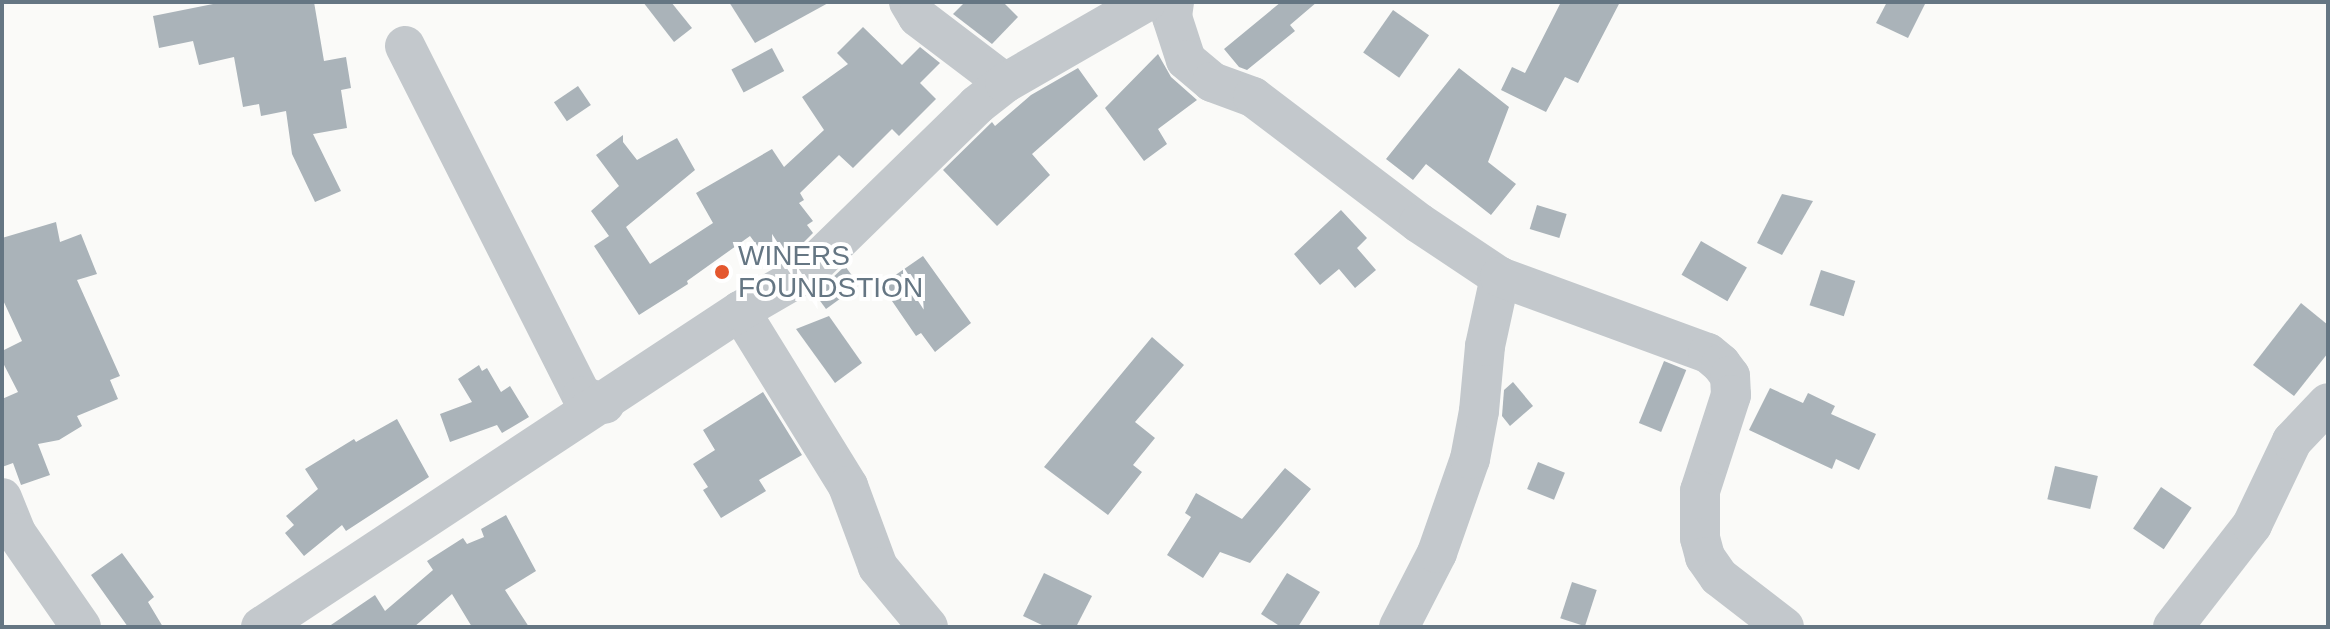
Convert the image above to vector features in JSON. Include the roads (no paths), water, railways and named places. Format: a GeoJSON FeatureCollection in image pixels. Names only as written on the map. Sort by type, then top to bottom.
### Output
{"type":"FeatureCollection","features":[{"type":"Feature","properties":{"kind":"street"},"geometry":{"type":"LineString","coordinates":[[909,2],[918,17],[1005,83]]}},
{"type":"Feature","properties":{"kind":"street"},"geometry":{"type":"LineString","coordinates":[[261,627],[605,404],[740,311],[804,274],[977,105],[1005,83],[1146,2]]}},
{"type":"Feature","properties":{"kind":"street"},"geometry":{"type":"LineString","coordinates":[[1174,2],[1172,17],[1186,60],[1212,82],[1253,97],[1419,223],[1500,277],[1708,353],[1721,364],[1730,376],[1731,395],[1700,491],[1700,538],[1705,557],[1719,577],[1784,627]]}},
{"type":"Feature","properties":{"kind":"street"},"geometry":{"type":"LineString","coordinates":[[405,46],[582,396],[605,404]]}},
{"type":"Feature","properties":{"kind":"street"},"geometry":{"type":"LineString","coordinates":[[1399,627],[1437,553],[1470,459],[1479,411],[1485,346],[1500,277]]}},
{"type":"Feature","properties":{"kind":"street"},"geometry":{"type":"LineString","coordinates":[[740,311],[848,486],[878,567],[928,627]]}},
{"type":"Feature","properties":{"kind":"street"},"geometry":{"type":"LineString","coordinates":[[2173,627],[2252,525],[2292,441],[2328,403]]}},
{"type":"Feature","properties":{"kind":"street"},"geometry":{"type":"LineString","coordinates":[[2,498],[16,533],[81,627]]}},
{"type":"Feature","properties":{"kind":"place","name":"WINERS FOUNDSTION"},"geometry":{"type":"Point","coordinates":[722,272]}}]}
